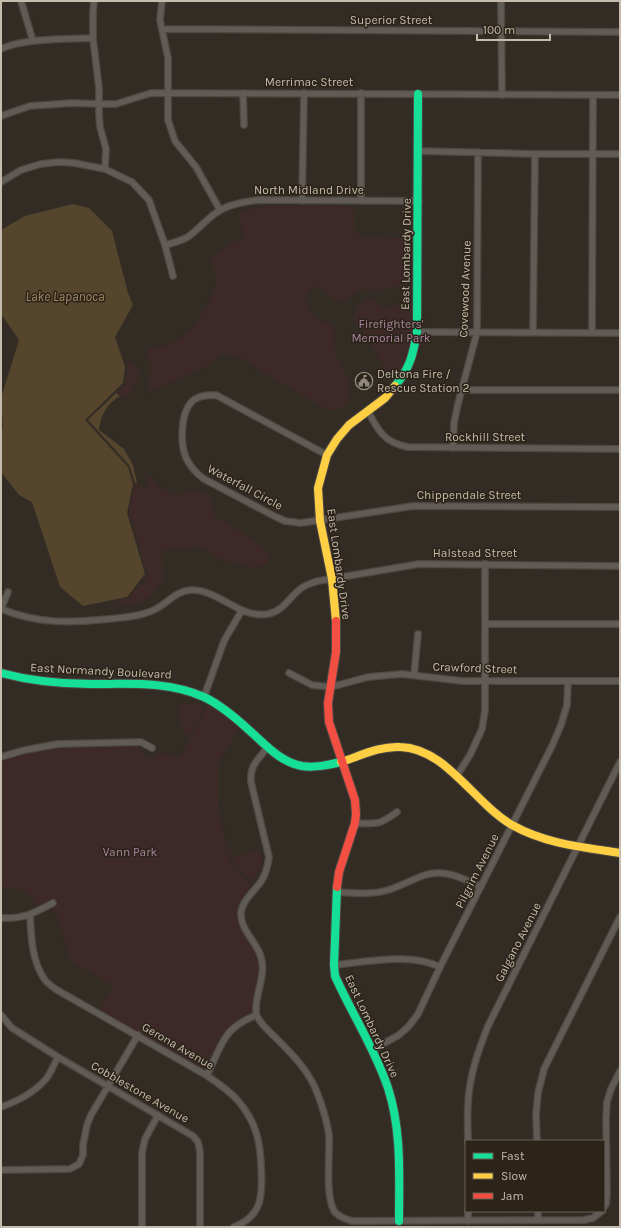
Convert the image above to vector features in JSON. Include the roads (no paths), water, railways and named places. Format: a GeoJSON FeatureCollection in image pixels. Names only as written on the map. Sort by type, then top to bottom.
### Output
{"type":"FeatureCollection","features":[{"type":"Feature","properties":{"kind":"street"},"geometry":{"type":"LineString","coordinates":[[21,1],[33,41]]}},
{"type":"Feature","properties":{"kind":"street"},"geometry":{"type":"LineString","coordinates":[[94,1],[93,38],[99,88],[100,127],[106,149],[105,169]]}},
{"type":"Feature","properties":{"kind":"street"},"geometry":{"type":"LineString","coordinates":[[162,1],[160,20],[168,58],[168,120],[175,141],[196,167],[220,210]]}},
{"type":"Feature","properties":{"kind":"street"},"geometry":{"type":"LineString","coordinates":[[501,1],[502,95]]}},
{"type":"Feature","properties":{"kind":"street","name":"Superior Street"},"geometry":{"type":"LineString","coordinates":[[162,30],[620,32]]}},
{"type":"Feature","properties":{"kind":"street"},"geometry":{"type":"LineString","coordinates":[[1,49],[5,46],[33,41],[93,38]]}},
{"type":"Feature","properties":{"kind":"street","name":"Merrimac Street"},"geometry":{"type":"LineString","coordinates":[[1,116],[30,106],[72,103],[116,104],[151,93],[168,92],[620,95]]}},
{"type":"Feature","properties":{"kind":"street"},"geometry":{"type":"LineString","coordinates":[[243,93],[244,125]]}},
{"type":"Feature","properties":{"kind":"street"},"geometry":{"type":"LineString","coordinates":[[302,201],[304,93]]}},
{"type":"Feature","properties":{"kind":"street"},"geometry":{"type":"LineString","coordinates":[[361,93],[361,201]]}},
{"type":"Feature","properties":{"kind":"street","name":"East Lombardy Drive"},"geometry":{"type":"LineString","coordinates":[[398,1220],[398,1132],[393,1105],[386,1081],[372,1050],[338,985],[335,976],[336,892],[339,872],[355,823],[356,814],[355,800],[329,722],[328,703],[336,652],[336,619],[332,579],[320,521],[318,488],[328,455],[337,439],[349,425],[385,398],[406,374],[413,354],[417,332],[419,201],[418,94]]}},
{"type":"Feature","properties":{"kind":"street"},"geometry":{"type":"LineString","coordinates":[[592,333],[593,94]]}},
{"type":"Feature","properties":{"kind":"street"},"geometry":{"type":"LineString","coordinates":[[419,152],[620,154]]}},
{"type":"Feature","properties":{"kind":"street","name":"Covewood Avenue"},"geometry":{"type":"LineString","coordinates":[[453,448],[454,423],[477,332],[478,152]]}},
{"type":"Feature","properties":{"kind":"street"},"geometry":{"type":"LineString","coordinates":[[534,332],[536,154]]}},
{"type":"Feature","properties":{"kind":"street"},"geometry":{"type":"LineString","coordinates":[[1,182],[21,170],[42,164],[59,162],[74,162],[105,169],[132,182],[149,200],[165,245],[173,276]]}},
{"type":"Feature","properties":{"kind":"street","name":"North Midland Drive"},"geometry":{"type":"LineString","coordinates":[[165,245],[188,237],[206,220],[220,210],[243,202],[258,200],[419,201]]}},
{"type":"Feature","properties":{"kind":"street"},"geometry":{"type":"LineString","coordinates":[[417,332],[620,333]]}},
{"type":"Feature","properties":{"kind":"street"},"geometry":{"type":"LineString","coordinates":[[463,390],[620,390]]}},
{"type":"Feature","properties":{"kind":"street","name":"Waterfall Circle"},"geometry":{"type":"LineString","coordinates":[[320,521],[301,523],[285,521],[197,474],[187,459],[183,448],[184,421],[187,409],[196,399],[207,395],[216,395],[328,455]]}},
{"type":"Feature","properties":{"kind":"street","name":"Rockhill Street"},"geometry":{"type":"LineString","coordinates":[[368,411],[384,437],[398,445],[408,447],[620,449]]}},
{"type":"Feature","properties":{"kind":"street","name":"Chippendale Street"},"geometry":{"type":"LineString","coordinates":[[320,521],[412,506],[620,506]]}},
{"type":"Feature","properties":{"kind":"street","name":"Halstead Street"},"geometry":{"type":"LineString","coordinates":[[1,609],[22,617],[48,621],[77,622],[135,616],[154,610],[184,590],[193,590],[204,592],[242,610],[256,614],[268,614],[281,608],[299,590],[308,584],[419,564],[620,566]]}},
{"type":"Feature","properties":{"kind":"street"},"geometry":{"type":"LineString","coordinates":[[456,777],[470,755],[482,729],[485,710],[486,564]]}},
{"type":"Feature","properties":{"kind":"street"},"geometry":{"type":"LineString","coordinates":[[1,609],[8,592]]}},
{"type":"Feature","properties":{"kind":"street"},"geometry":{"type":"LineString","coordinates":[[204,697],[224,641],[242,610]]}},
{"type":"Feature","properties":{"kind":"street"},"geometry":{"type":"LineString","coordinates":[[485,624],[620,624]]}},
{"type":"Feature","properties":{"kind":"street"},"geometry":{"type":"LineString","coordinates":[[414,675],[418,634]]}},
{"type":"Feature","properties":{"kind":"street","name":"East Normandy Boulevard"},"geometry":{"type":"LineString","coordinates":[[1,673],[19,678],[52,682],[168,685],[204,697],[249,730],[276,755],[303,766],[323,766],[390,746],[413,748],[435,758],[495,813],[537,837],[578,848],[620,853]]}},
{"type":"Feature","properties":{"kind":"street"},"geometry":{"type":"LineString","coordinates":[[289,674],[312,684],[331,687]]}},
{"type":"Feature","properties":{"kind":"street","name":"Crawford Street"},"geometry":{"type":"LineString","coordinates":[[331,687],[368,677],[388,675],[414,675],[456,680],[485,681],[620,681]]}},
{"type":"Feature","properties":{"kind":"street","name":"Pilgrim Avenue"},"geometry":{"type":"LineString","coordinates":[[372,1050],[399,1035],[409,1026],[418,1014],[440,967],[552,746],[567,705],[568,681]]}},
{"type":"Feature","properties":{"kind":"street"},"geometry":{"type":"LineString","coordinates":[[1,757],[25,750],[58,744],[141,742],[152,748]]}},
{"type":"Feature","properties":{"kind":"street"},"geometry":{"type":"LineString","coordinates":[[267,748],[253,766],[250,773],[269,857],[268,865],[262,880],[245,902],[241,913],[243,924],[260,954],[262,961],[263,974],[257,997],[256,1015],[262,1024],[296,1058],[311,1080],[318,1094],[329,1134],[330,1193],[331,1204],[336,1213],[342,1218],[352,1221],[468,1221],[584,1220],[593,1218],[601,1212]]}},
{"type":"Feature","properties":{"kind":"street","name":"Galgano Avenue"},"geometry":{"type":"LineString","coordinates":[[468,1140],[468,1103],[472,1074],[479,1048],[488,1026],[620,762]]}},
{"type":"Feature","properties":{"kind":"street"},"geometry":{"type":"LineString","coordinates":[[355,823],[376,824],[397,812]]}},
{"type":"Feature","properties":{"kind":"street"},"geometry":{"type":"LineString","coordinates":[[336,892],[372,893],[388,890],[425,875],[436,873],[446,873],[460,877],[481,887]]}},
{"type":"Feature","properties":{"kind":"street"},"geometry":{"type":"LineString","coordinates":[[1,918],[13,918],[30,915],[54,903]]}},
{"type":"Feature","properties":{"kind":"street","name":"Gerona Avenue"},"geometry":{"type":"LineString","coordinates":[[30,915],[34,948],[39,968],[46,981],[57,990],[207,1075],[243,1106],[256,1133],[260,1153],[261,1196],[257,1208],[243,1225]]}},
{"type":"Feature","properties":{"kind":"street"},"geometry":{"type":"LineString","coordinates":[[537,1140],[536,1116],[538,1093],[544,1069],[620,917]]}},
{"type":"Feature","properties":{"kind":"street"},"geometry":{"type":"LineString","coordinates":[[334,965],[404,959],[421,960],[440,967]]}},
{"type":"Feature","properties":{"kind":"street","name":"Cobblestone Avenue"},"geometry":{"type":"LineString","coordinates":[[1,1015],[12,1028],[58,1057],[193,1136],[198,1142],[200,1152],[200,1227]]}},
{"type":"Feature","properties":{"kind":"street"},"geometry":{"type":"LineString","coordinates":[[207,1075],[232,1028],[256,1015]]}},
{"type":"Feature","properties":{"kind":"street"},"geometry":{"type":"LineString","coordinates":[[1,1170],[70,1169],[79,1164],[83,1155],[84,1138],[91,1115],[138,1035]]}},
{"type":"Feature","properties":{"kind":"street"},"geometry":{"type":"LineString","coordinates":[[1,1107],[16,1102],[29,1094],[46,1079],[58,1057]]}},
{"type":"Feature","properties":{"kind":"street"},"geometry":{"type":"LineString","coordinates":[[605,1206],[607,1195],[607,1102],[611,1089],[620,1071]]}},
{"type":"Feature","properties":{"kind":"street"},"geometry":{"type":"LineString","coordinates":[[142,1227],[142,1152],[145,1139],[158,1115]]}},
{"type":"Feature","properties":{"kind":"street"},"geometry":{"type":"LineString","coordinates":[[468,1212],[468,1221]]}},
{"type":"Feature","properties":{"kind":"street"},"geometry":{"type":"LineString","coordinates":[[538,1212],[538,1220]]}},
{"type":"Feature","properties":{"kind":"street"},"geometry":{"type":"LineString","coordinates":[[234,1227],[243,1225]]}},
{"type":"Feature","properties":{"kind":"water","name":"Lake Lapanoca"},"geometry":{"type":"Polygon","coordinates":[[[73,204],[89,208],[112,231],[128,293],[133,305],[115,337],[125,367],[123,383],[85,420],[128,467],[133,484],[127,513],[145,574],[127,597],[83,606],[60,587],[32,502],[19,495],[1,472],[1,430],[3,428],[1,398],[19,340],[1,314],[1,230],[25,216],[73,204]]]}},
{"type":"Feature","properties":{"kind":"water"},"geometry":{"type":"Polygon","coordinates":[[[116,393],[120,396],[105,410],[101,419],[99,430],[124,449],[133,465],[137,483],[135,483],[129,465],[88,420],[116,393]]]}},
{"type":"Feature","properties":{"kind":"place","name":"Deltona Fire / Rescue Station 2"},"geometry":{"type":"Point","coordinates":[364,381]}},
{"type":"Feature","properties":{"kind":"park label","name":"Firefighters' Memorial Park"},"geometry":{"type":"Point","coordinates":[391,331]}},
{"type":"Feature","properties":{"kind":"park label","name":"Vann Park"},"geometry":{"type":"Point","coordinates":[130,852]}}]}
